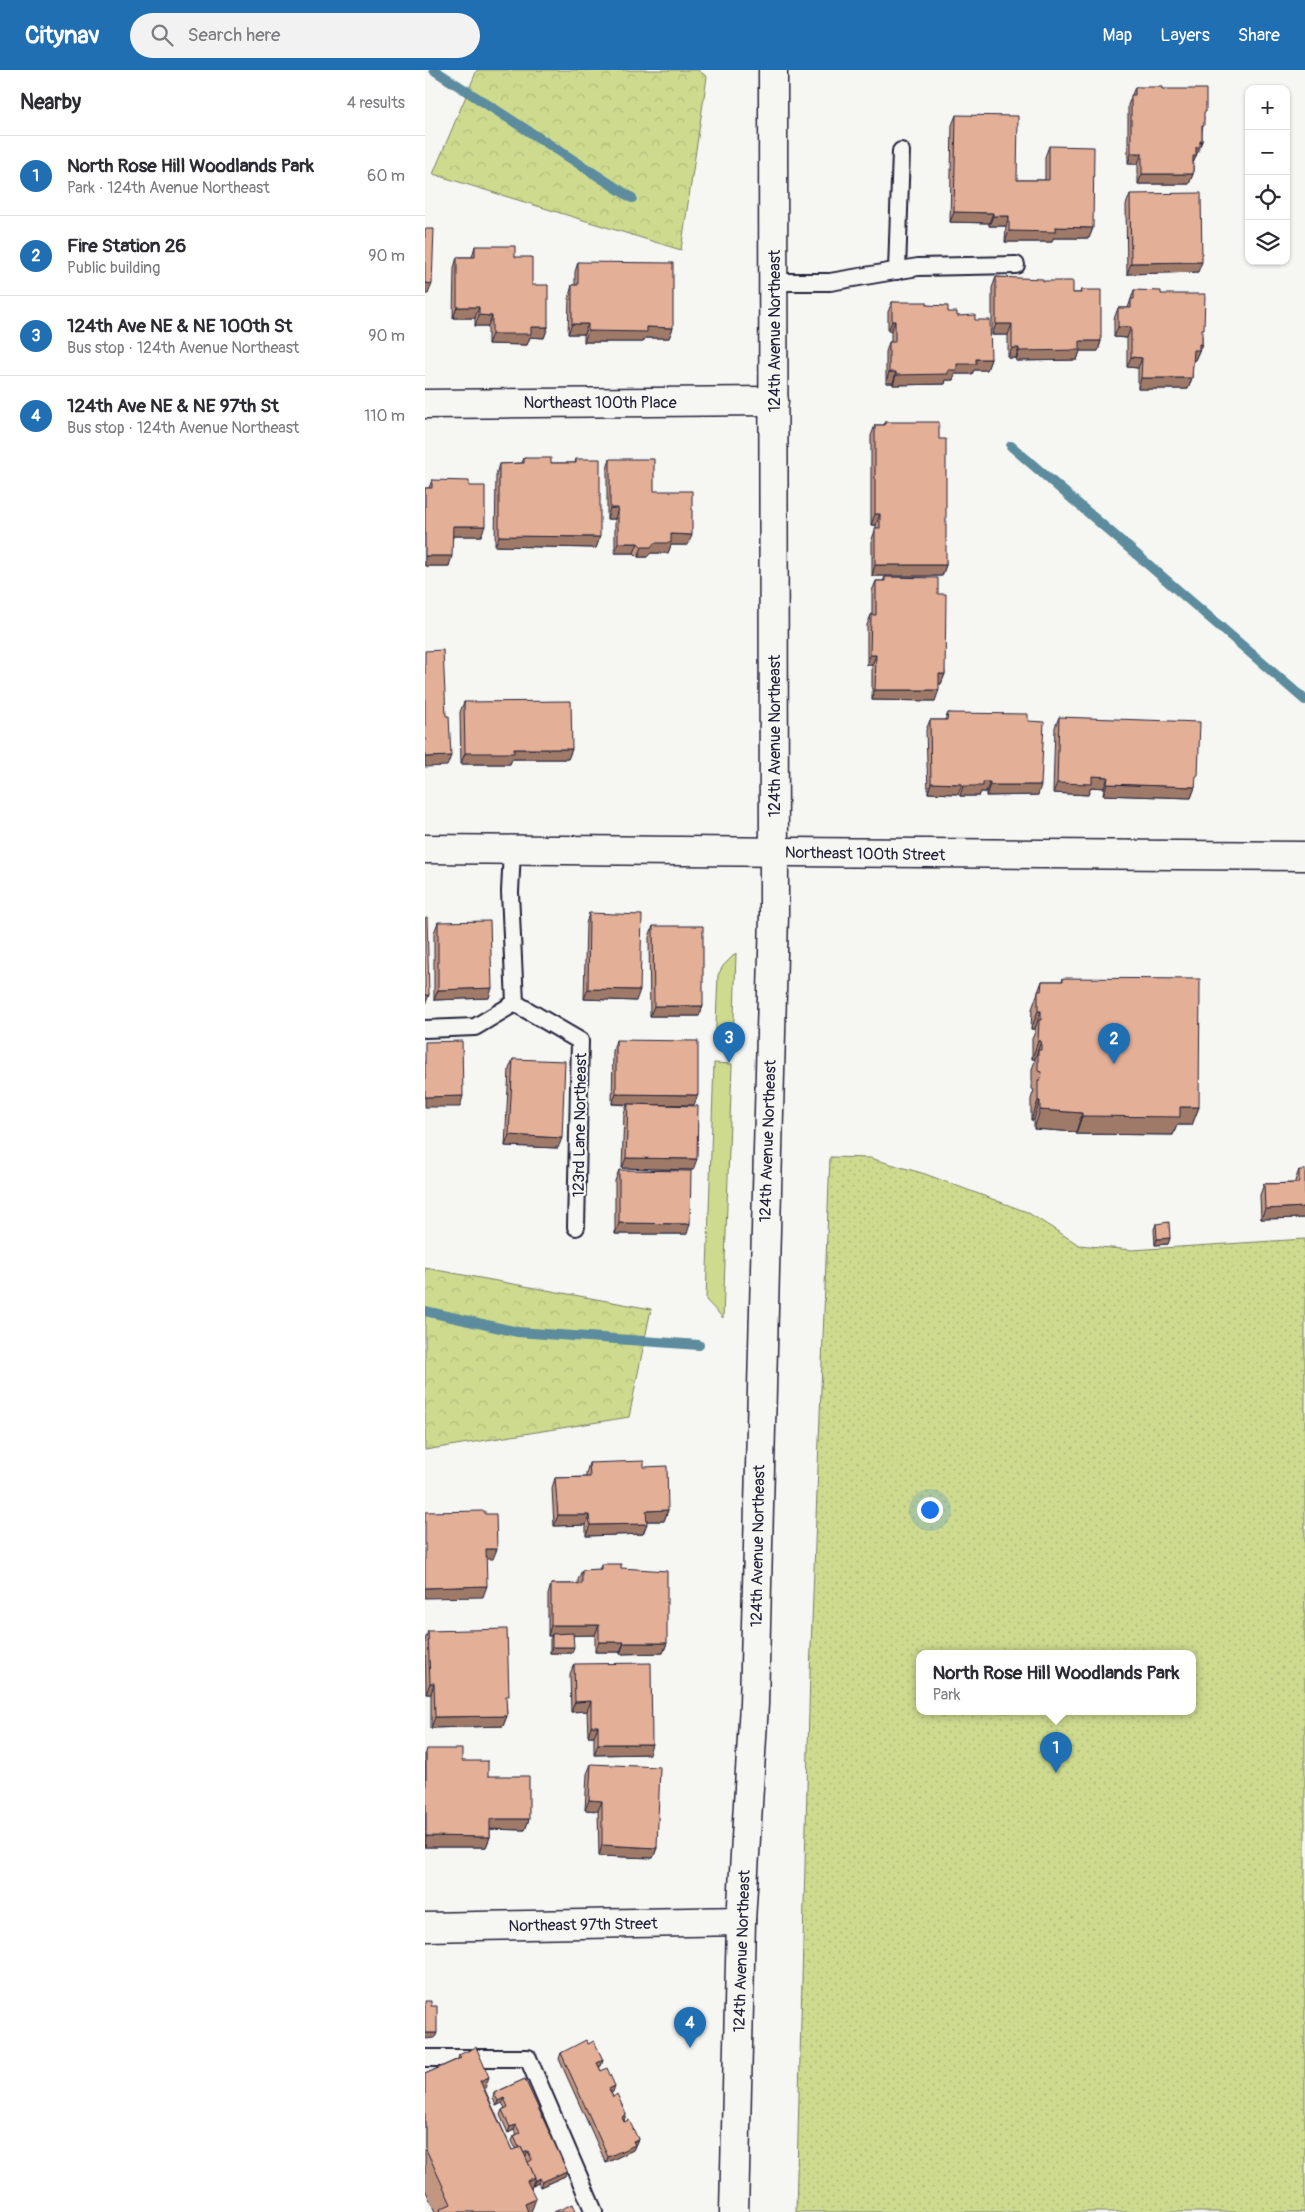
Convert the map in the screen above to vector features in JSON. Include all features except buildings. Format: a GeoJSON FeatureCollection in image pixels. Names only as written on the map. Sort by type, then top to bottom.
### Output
{"type":"FeatureCollection","features":[{"type":"Feature","properties":{"kind":"main road","name":"124th Avenue Northeast"},"geometry":{"type":"LineString","coordinates":[[734,2212],[741,1921],[754,1704],[775,852],[773,70]]}},
{"type":"Feature","properties":{"kind":"main road","name":"Northeast 100th Place"},"geometry":{"type":"LineString","coordinates":[[425,404],[774,402]]}},
{"type":"Feature","properties":{"kind":"main road","name":"Northeast 100th Street"},"geometry":{"type":"LineString","coordinates":[[425,849],[1305,856]]}},
{"type":"Feature","properties":{"kind":"main road","name":"Northeast 97th Street"},"geometry":{"type":"LineString","coordinates":[[425,1926],[741,1921]]}},
{"type":"Feature","properties":{"kind":"lane"},"geometry":{"type":"LineString","coordinates":[[897,271],[901,152]]}},
{"type":"Feature","properties":{"kind":"lane"},"geometry":{"type":"LineString","coordinates":[[774,282],[830,282],[918,267],[1015,265]]}},
{"type":"Feature","properties":{"kind":"lane"},"geometry":{"type":"LineString","coordinates":[[425,1029],[475,1027],[515,1003],[510,892],[511,850]]}},
{"type":"Feature","properties":{"kind":"lane","name":"123rd Lane Northeast"},"geometry":{"type":"LineString","coordinates":[[515,1003],[581,1041],[576,1227]]}},
{"type":"Feature","properties":{"kind":"lane"},"geometry":{"type":"LineString","coordinates":[[425,2058],[528,2058],[594,2212]]}},
{"type":"Feature","properties":{"kind":"green space"},"geometry":{"type":"Polygon","coordinates":[[[477,70],[698,70],[707,77],[681,250],[433,174],[477,70]]]}},
{"type":"Feature","properties":{"kind":"green space"},"geometry":{"type":"Polygon","coordinates":[[[736,953],[733,1048],[715,1048],[718,975],[723,966],[736,953]]]}},
{"type":"Feature","properties":{"kind":"green space"},"geometry":{"type":"Polygon","coordinates":[[[714,1063],[732,1064],[723,1318],[706,1300],[714,1063]]]}},
{"type":"Feature","properties":{"kind":"green space"},"geometry":{"type":"Polygon","coordinates":[[[830,1157],[870,1158],[925,1174],[1027,1212],[1079,1245],[1132,1250],[1305,1239],[1305,2212],[796,2212],[810,1673],[830,1157]]]}},
{"type":"Feature","properties":{"kind":"green space"},"geometry":{"type":"Polygon","coordinates":[[[425,1268],[651,1309],[629,1417],[425,1450],[425,1268]]]}},
{"type":"Feature","properties":{"kind":"waterway"},"geometry":{"type":"LineString","coordinates":[[434,70],[632,198]]}},
{"type":"Feature","properties":{"kind":"waterway"},"geometry":{"type":"LineString","coordinates":[[1011,446],[1305,700]]}},
{"type":"Feature","properties":{"kind":"waterway"},"geometry":{"type":"LineString","coordinates":[[425,1311],[518,1332],[699,1345]]}},
{"type":"Feature","properties":{"kind":"place","name":"124th Ave NE & NE 100th St"},"geometry":{"type":"Point","coordinates":[729,1063]}},
{"type":"Feature","properties":{"kind":"place","name":"Fire Station 26"},"geometry":{"type":"Point","coordinates":[1114,1064]}},
{"type":"Feature","properties":{"kind":"place","name":"North Rose Hill Woodlands Park"},"geometry":{"type":"Point","coordinates":[1056,1773]}},
{"type":"Feature","properties":{"kind":"place","name":"124th Ave NE & NE 97th St"},"geometry":{"type":"Point","coordinates":[690,2048]}}]}
